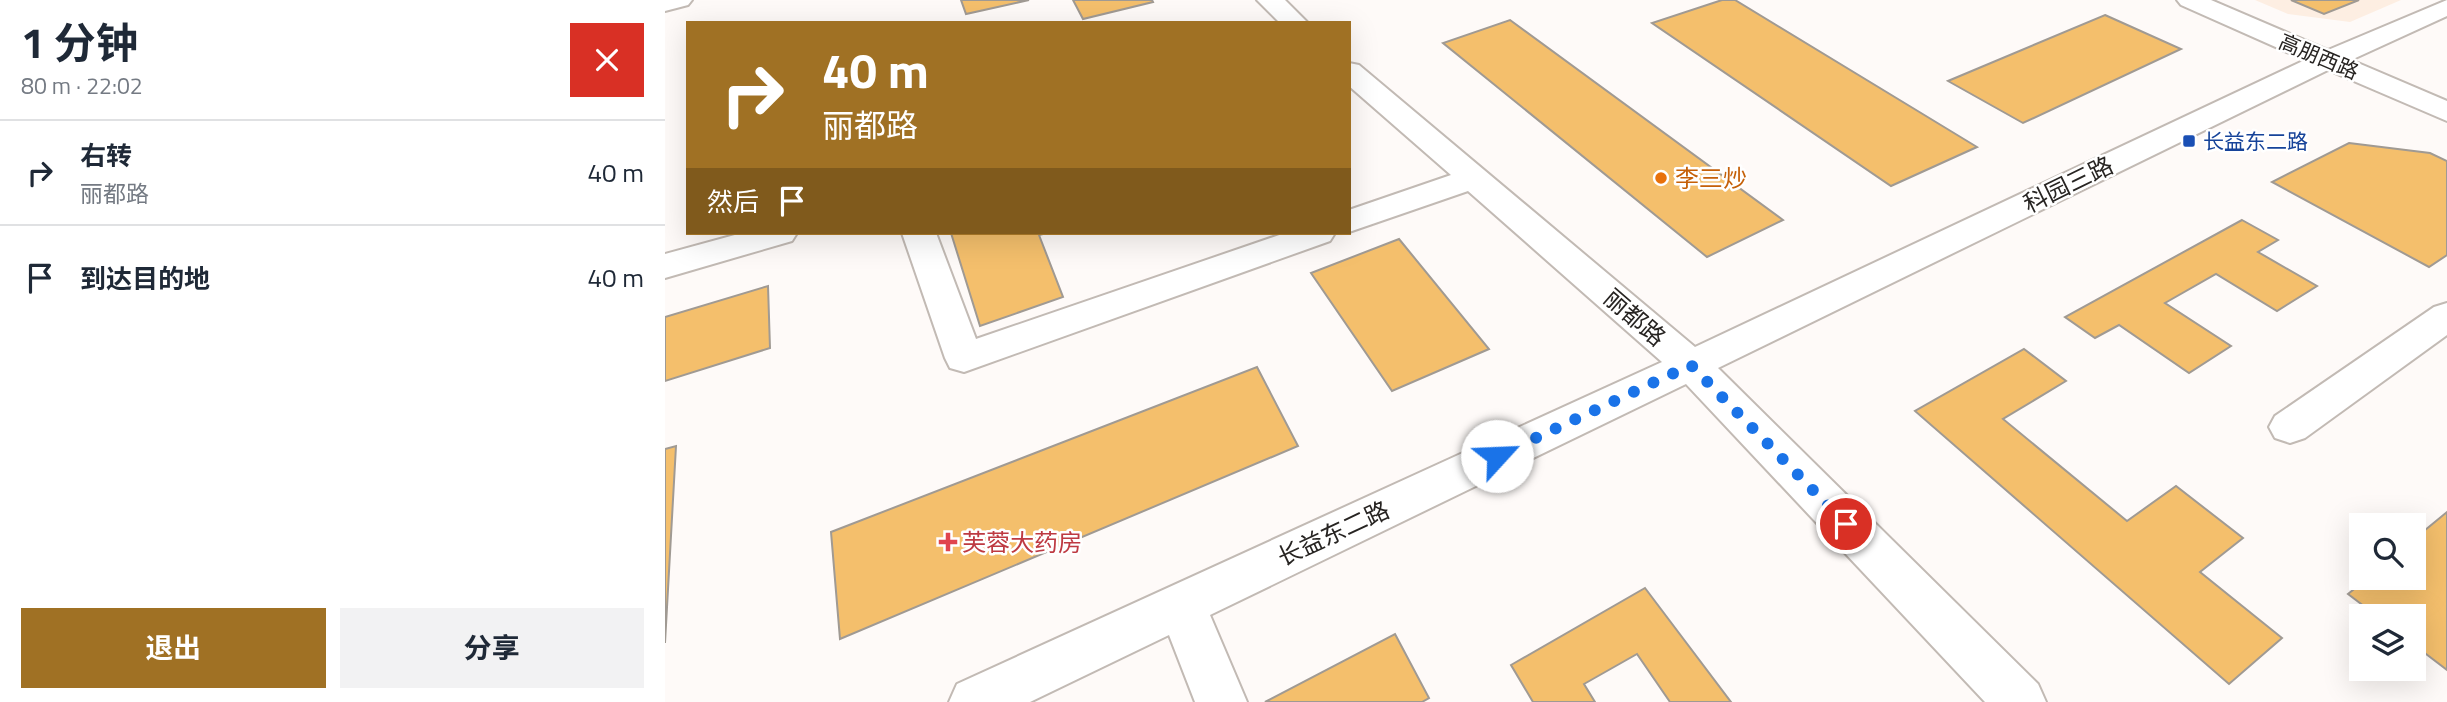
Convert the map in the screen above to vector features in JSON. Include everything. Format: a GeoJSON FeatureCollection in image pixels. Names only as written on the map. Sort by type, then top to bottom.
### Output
{"type":"FeatureCollection","features":[{"type":"Feature","properties":{"kind":"street"},"geometry":{"type":"LineString","coordinates":[[665,3],[679,0]]}},
{"type":"Feature","properties":{"kind":"street"},"geometry":{"type":"LineString","coordinates":[[1269,0],[1293,21]]}},
{"type":"Feature","properties":{"kind":"street","name":"高朋西路"},"geometry":{"type":"LineString","coordinates":[[2190,0],[2447,92]]}},
{"type":"Feature","properties":{"kind":"street","name":"高朋西路"},"geometry":{"type":"LineString","coordinates":[[2231,0],[2447,111]]}},
{"type":"Feature","properties":{"kind":"street","name":"科园三路"},"geometry":{"type":"LineString","coordinates":[[1691,365],[2339,55],[2447,7]]}},
{"type":"Feature","properties":{"kind":"street","name":"丽都路"},"geometry":{"type":"LineString","coordinates":[[1351,73],[1691,365],[2020,702]]}},
{"type":"Feature","properties":{"kind":"street"},"geometry":{"type":"LineString","coordinates":[[1351,221],[1473,178]]}},
{"type":"Feature","properties":{"kind":"street"},"geometry":{"type":"LineString","coordinates":[[665,266],[773,235]]}},
{"type":"Feature","properties":{"kind":"street"},"geometry":{"type":"LineString","coordinates":[[920,235],[964,358],[1312,235]]}},
{"type":"Feature","properties":{"kind":"street"},"geometry":{"type":"LineString","coordinates":[[2290,427],[2447,316]]}},
{"type":"Feature","properties":{"kind":"street","name":"长益东二路"},"geometry":{"type":"LineString","coordinates":[[975,702],[1691,365]]}},
{"type":"Feature","properties":{"kind":"street"},"geometry":{"type":"LineString","coordinates":[[1182,605],[1221,702]]}},
{"type":"Feature","properties":{"kind":"shaded area"},"geometry":{"type":"Polygon","coordinates":[[[2255,0],[2401,0],[2350,22],[2288,14],[2255,0]]]}},
{"type":"Feature","properties":{"kind":"building"},"geometry":{"type":"Polygon","coordinates":[[[961,0],[1029,0],[966,14],[961,0]]]}},
{"type":"Feature","properties":{"kind":"building"},"geometry":{"type":"Polygon","coordinates":[[[1073,0],[1152,0],[1153,2],[1083,19],[1073,0]]]}},
{"type":"Feature","properties":{"kind":"building"},"geometry":{"type":"Polygon","coordinates":[[[1722,0],[1735,0],[1977,147],[1891,186],[1652,23],[1722,0]]]}},
{"type":"Feature","properties":{"kind":"building"},"geometry":{"type":"Polygon","coordinates":[[[2291,0],[2359,0],[2324,14],[2291,0]]]}},
{"type":"Feature","properties":{"kind":"building"},"geometry":{"type":"Polygon","coordinates":[[[2105,15],[2181,49],[2023,123],[1948,81],[2105,15]]]}},
{"type":"Feature","properties":{"kind":"building"},"geometry":{"type":"Polygon","coordinates":[[[1510,20],[1783,220],[1707,257],[1443,43],[1510,20]]]}},
{"type":"Feature","properties":{"kind":"building"},"geometry":{"type":"Polygon","coordinates":[[[2349,143],[2430,153],[2447,161],[2447,255],[2429,267],[2272,182],[2349,143]]]}},
{"type":"Feature","properties":{"kind":"building"},"geometry":{"type":"Polygon","coordinates":[[[2242,220],[2278,240],[2258,252],[2317,286],[2277,311],[2216,274],[2165,303],[2231,346],[2189,373],[2119,325],[2095,338],[2065,317],[2242,220]]]}},
{"type":"Feature","properties":{"kind":"building"},"geometry":{"type":"Polygon","coordinates":[[[952,235],[1039,235],[1063,297],[980,326],[952,235]]]}},
{"type":"Feature","properties":{"kind":"building"},"geometry":{"type":"Polygon","coordinates":[[[1399,239],[1489,349],[1392,391],[1311,273],[1399,239]]]}},
{"type":"Feature","properties":{"kind":"building"},"geometry":{"type":"Polygon","coordinates":[[[768,286],[770,348],[665,381],[665,317],[768,286]]]}},
{"type":"Feature","properties":{"kind":"building"},"geometry":{"type":"Polygon","coordinates":[[[2024,349],[2066,381],[2003,419],[2127,521],[2176,486],[2243,538],[2200,572],[2282,638],[2229,684],[1915,411],[2024,349]]]}},
{"type":"Feature","properties":{"kind":"building"},"geometry":{"type":"Polygon","coordinates":[[[1257,367],[1298,446],[840,639],[831,532],[1257,367]]]}},
{"type":"Feature","properties":{"kind":"building"},"geometry":{"type":"Polygon","coordinates":[[[676,446],[665,643],[665,449],[676,446]]]}},
{"type":"Feature","properties":{"kind":"building"},"geometry":{"type":"Polygon","coordinates":[[[2447,512],[2447,670],[2426,654],[2426,604],[2361,604],[2348,594],[2353,590],[2426,590],[2426,529],[2447,512]]]}},
{"type":"Feature","properties":{"kind":"building"},"geometry":{"type":"Polygon","coordinates":[[[1645,588],[1731,702],[1670,702],[1637,654],[1584,684],[1595,702],[1533,702],[1511,665],[1645,588]]]}},
{"type":"Feature","properties":{"kind":"building"},"geometry":{"type":"Polygon","coordinates":[[[1395,634],[1429,698],[1422,702],[1265,702],[1395,634]]]}},
{"type":"Feature","properties":{"kind":"place","name":"长益东二路"},"geometry":{"type":"Point","coordinates":[2189,141]}},
{"type":"Feature","properties":{"kind":"place","name":"李三炒"},"geometry":{"type":"Point","coordinates":[1661,178]}},
{"type":"Feature","properties":{"kind":"place","name":"芙蓉大药房"},"geometry":{"type":"Point","coordinates":[948,542]}},
{"type":"Feature","properties":{"kind":"route"},"geometry":{"type":"LineString","coordinates":[[1497,456],[1691,365],[1846,524]]}}]}
